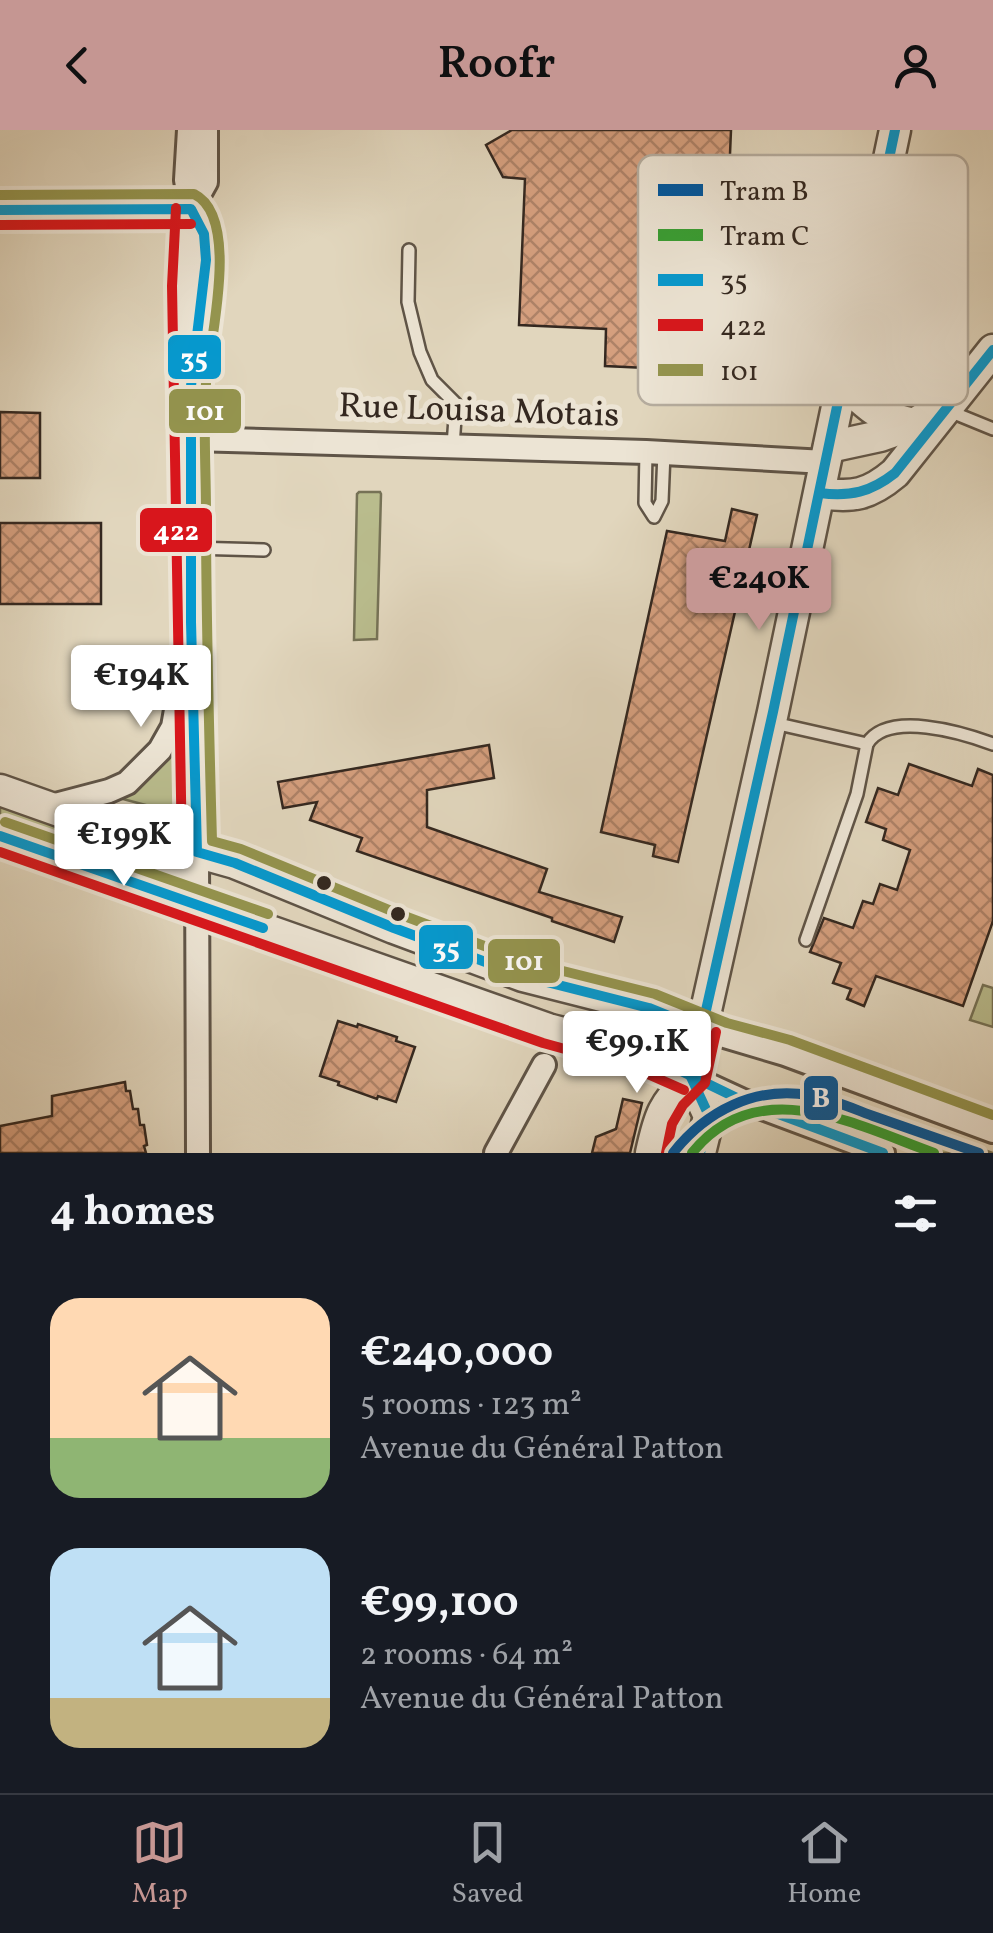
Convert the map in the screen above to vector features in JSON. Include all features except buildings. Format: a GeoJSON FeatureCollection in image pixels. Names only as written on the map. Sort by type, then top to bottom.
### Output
{"type":"FeatureCollection","features":[{"type":"Feature","properties":{"kind":"street"},"geometry":{"type":"LineString","coordinates":[[189,130],[186,180],[190,209],[187,242],[198,1153]]}},
{"type":"Feature","properties":{"kind":"street"},"geometry":{"type":"LineString","coordinates":[[190,209],[206,182],[206,130]]}},
{"type":"Feature","properties":{"kind":"street"},"geometry":{"type":"LineString","coordinates":[[890,155],[895,130]]}},
{"type":"Feature","properties":{"kind":"street"},"geometry":{"type":"LineString","coordinates":[[0,210],[190,209]]}},
{"type":"Feature","properties":{"kind":"street"},"geometry":{"type":"LineString","coordinates":[[968,381],[993,350]]}},
{"type":"Feature","properties":{"kind":"street"},"geometry":{"type":"LineString","coordinates":[[651,1153],[658,1120],[671,1096],[691,1077],[837,405]]}},
{"type":"Feature","properties":{"kind":"street"},"geometry":{"type":"LineString","coordinates":[[867,405],[887,419],[914,424]]}},
{"type":"Feature","properties":{"kind":"street"},"geometry":{"type":"LineString","coordinates":[[827,454],[914,424],[948,405]]}},
{"type":"Feature","properties":{"kind":"street"},"geometry":{"type":"LineString","coordinates":[[820,493],[859,495],[878,487],[896,473],[948,405]]}},
{"type":"Feature","properties":{"kind":"street"},"geometry":{"type":"LineString","coordinates":[[880,436],[894,450],[896,473]]}},
{"type":"Feature","properties":{"kind":"street","name":"Rue Louisa Motais"},"geometry":{"type":"LineString","coordinates":[[191,439],[655,453],[827,454]]}},
{"type":"Feature","properties":{"kind":"street"},"geometry":{"type":"LineString","coordinates":[[48,806],[108,791],[127,782],[160,750],[174,727],[191,622]]}},
{"type":"Feature","properties":{"kind":"street"},"geometry":{"type":"LineString","coordinates":[[0,790],[96,824],[235,862],[523,976],[648,1008],[993,1131]]}},
{"type":"Feature","properties":{"kind":"street"},"geometry":{"type":"LineString","coordinates":[[0,827],[94,847],[180,874],[190,870],[197,852]]}},
{"type":"Feature","properties":{"kind":"street"},"geometry":{"type":"LineString","coordinates":[[0,836],[548,1029],[675,1068],[740,1100],[883,1153]]}},
{"type":"Feature","properties":{"kind":"street"},"geometry":{"type":"LineString","coordinates":[[496,1153],[544,1066]]}},
{"type":"Feature","properties":{"kind":"street"},"geometry":{"type":"LineString","coordinates":[[691,1077],[709,1116],[700,1153]]}},
{"type":"Feature","properties":{"kind":"lane"},"geometry":{"type":"LineString","coordinates":[[409,250],[408,302],[412,325],[432,380],[456,404],[453,446]]}},
{"type":"Feature","properties":{"kind":"lane"},"geometry":{"type":"LineString","coordinates":[[948,405],[993,429]]}},
{"type":"Feature","properties":{"kind":"lane"},"geometry":{"type":"LineString","coordinates":[[191,548],[264,550]]}},
{"type":"Feature","properties":{"kind":"lane"},"geometry":{"type":"LineString","coordinates":[[770,722],[867,744]]}},
{"type":"Feature","properties":{"kind":"lane"},"geometry":{"type":"LineString","coordinates":[[806,940],[857,794],[867,744],[877,732],[926,726],[961,732],[993,744]]}},
{"type":"Feature","properties":{"kind":"green space"},"geometry":{"type":"Polygon","coordinates":[[[359,492],[381,494],[377,639],[354,640],[359,492]]]}},
{"type":"Feature","properties":{"kind":"green space"},"geometry":{"type":"Polygon","coordinates":[[[175,743],[180,746],[178,808],[157,808],[119,798],[148,779],[175,743]]]}},
{"type":"Feature","properties":{"kind":"green space"},"geometry":{"type":"Polygon","coordinates":[[[0,803],[70,830],[67,836],[0,818],[0,803]]]}},
{"type":"Feature","properties":{"kind":"green space"},"geometry":{"type":"Polygon","coordinates":[[[983,985],[993,988],[993,1027],[970,1020],[983,985]]]}},
{"type":"Feature","properties":{"kind":"green space"},"geometry":{"type":"Polygon","coordinates":[[[771,1087],[814,1090],[993,1153],[927,1153],[773,1099],[768,1094],[771,1087]]]}},
{"type":"Feature","properties":{"kind":"tram line","name":"B"},"geometry":{"type":"LineString","coordinates":[[673,1153],[701,1125],[733,1105],[751,1098],[789,1093],[835,1102],[979,1153]]}},
{"type":"Feature","properties":{"kind":"tram line","name":"C"},"geometry":{"type":"LineString","coordinates":[[692,1153],[718,1128],[747,1114],[777,1110],[841,1119],[934,1153]]}},
{"type":"Feature","properties":{"kind":"transit line","name":"35"},"geometry":{"type":"LineString","coordinates":[[890,155],[895,130]]}},
{"type":"Feature","properties":{"kind":"transit line","name":"101"},"geometry":{"type":"LineString","coordinates":[[0,195],[194,194],[208,207],[216,227],[219,281],[205,415],[212,841],[527,962],[655,994],[727,1023],[790,1040],[993,1115]]}},
{"type":"Feature","properties":{"kind":"transit line","name":"422"},"geometry":{"type":"LineString","coordinates":[[176,208],[172,286],[182,852]]}},
{"type":"Feature","properties":{"kind":"transit line","name":"35"},"geometry":{"type":"LineString","coordinates":[[0,210],[191,209],[204,234],[206,260],[191,386],[191,622],[197,852],[235,863],[523,976],[649,1008],[701,1029]]}},
{"type":"Feature","properties":{"kind":"transit line","name":"422"},"geometry":{"type":"LineString","coordinates":[[0,225],[191,224]]}},
{"type":"Feature","properties":{"kind":"transit line","name":"35"},"geometry":{"type":"LineString","coordinates":[[968,381],[993,350]]}},
{"type":"Feature","properties":{"kind":"transit line","name":"35"},"geometry":{"type":"LineString","coordinates":[[700,1153],[709,1116],[691,1077],[837,405]]}},
{"type":"Feature","properties":{"kind":"transit line","name":"35"},"geometry":{"type":"LineString","coordinates":[[820,493],[860,492],[895,473],[949,405]]}},
{"type":"Feature","properties":{"kind":"transit line","name":"101"},"geometry":{"type":"LineString","coordinates":[[5,822],[268,914]]}},
{"type":"Feature","properties":{"kind":"transit line","name":"35"},"geometry":{"type":"LineString","coordinates":[[0,836],[263,928]]}},
{"type":"Feature","properties":{"kind":"transit line","name":"422"},"geometry":{"type":"LineString","coordinates":[[0,852],[543,1043],[634,1068],[684,1090]]}},
{"type":"Feature","properties":{"kind":"transit line","name":"422"},"geometry":{"type":"LineString","coordinates":[[666,1153],[672,1124],[683,1105],[705,1083],[716,1032]]}},
{"type":"Feature","properties":{"kind":"transit line","name":"35"},"geometry":{"type":"LineString","coordinates":[[654,1061],[741,1100],[883,1153]]}}]}
